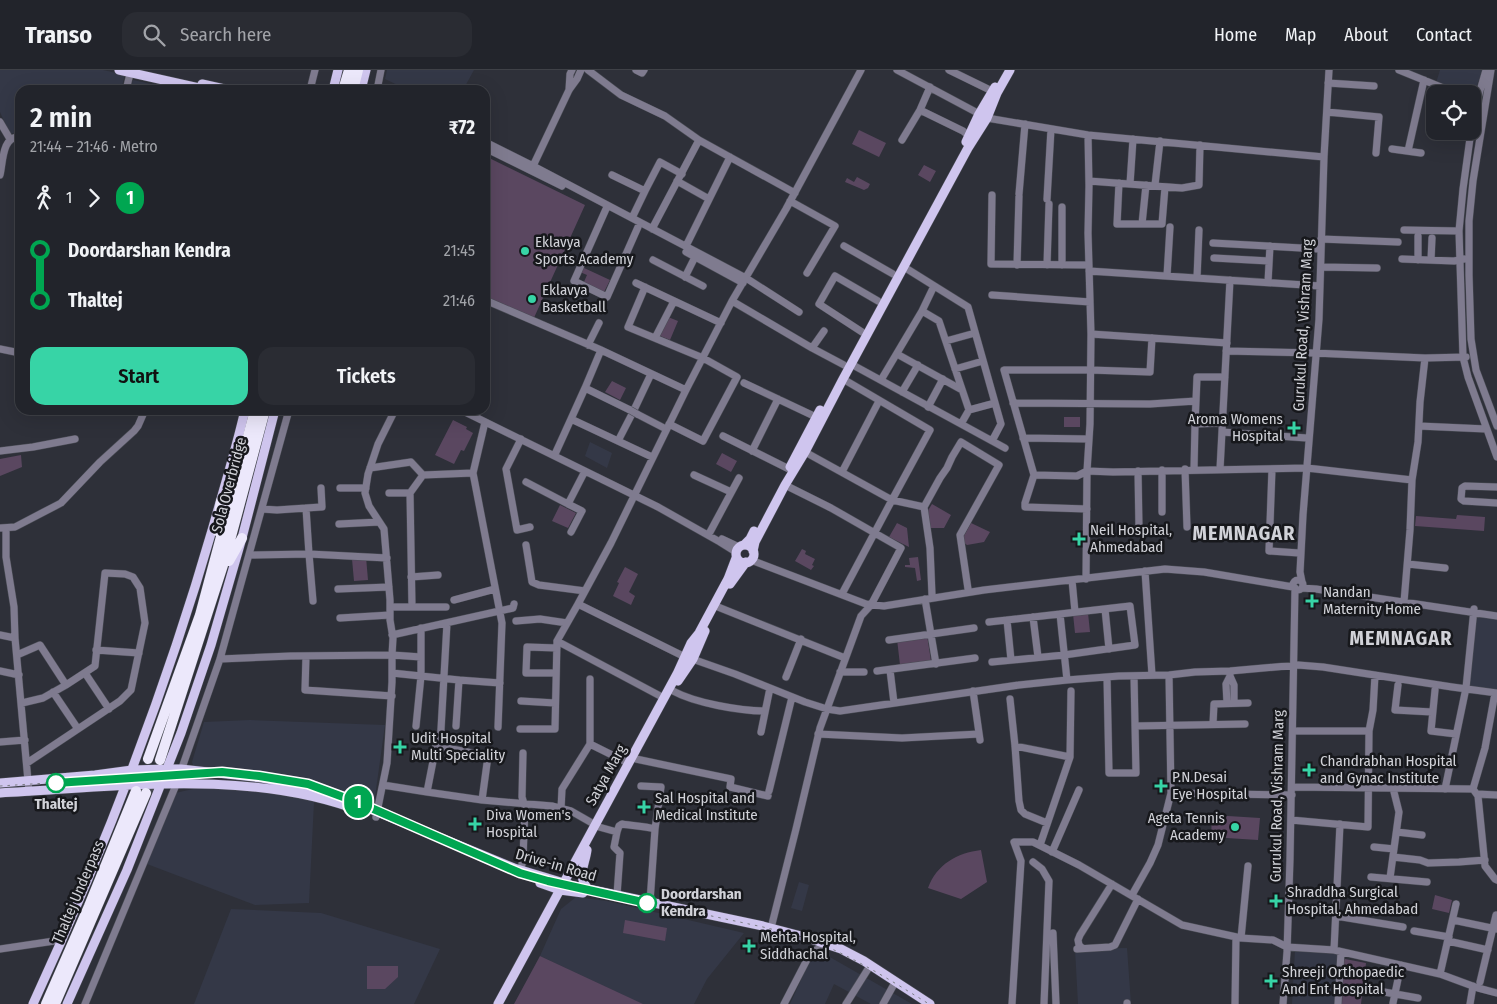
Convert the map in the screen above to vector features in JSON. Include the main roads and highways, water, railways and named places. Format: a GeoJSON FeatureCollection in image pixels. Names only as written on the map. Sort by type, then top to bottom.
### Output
{"type":"FeatureCollection","features":[{"type":"Feature","properties":{"kind":"highway"},"geometry":{"type":"LineString","coordinates":[[344,85],[349,70]]}},
{"type":"Feature","properties":{"kind":"highway"},"geometry":{"type":"LineString","coordinates":[[354,85],[358,70]]}},
{"type":"Feature","properties":{"kind":"highway","name":"Sola Overbridge"},"geometry":{"type":"LineString","coordinates":[[222,568],[228,530],[254,415]]}},
{"type":"Feature","properties":{"kind":"highway","name":"Sola Overbridge"},"geometry":{"type":"LineString","coordinates":[[216,554],[228,530],[263,415]]}},
{"type":"Feature","properties":{"kind":"highway"},"geometry":{"type":"LineString","coordinates":[[148,759],[200,615],[216,554],[220,501]]}},
{"type":"Feature","properties":{"kind":"highway"},"geometry":{"type":"LineString","coordinates":[[160,760],[222,568],[230,560],[242,538]]}},
{"type":"Feature","properties":{"kind":"highway","name":"Thaltej Underpass"},"geometry":{"type":"LineString","coordinates":[[46,1004],[141,792],[55,1004]]}},
{"type":"Feature","properties":{"kind":"main road"},"geometry":{"type":"LineString","coordinates":[[119,70],[187,85]]}},
{"type":"Feature","properties":{"kind":"main road"},"geometry":{"type":"LineString","coordinates":[[140,70],[207,85]]}},
{"type":"Feature","properties":{"kind":"main road"},"geometry":{"type":"LineString","coordinates":[[334,85],[338,70]]}},
{"type":"Feature","properties":{"kind":"main road"},"geometry":{"type":"LineString","coordinates":[[362,85],[366,70]]}},
{"type":"Feature","properties":{"kind":"main road"},"geometry":{"type":"LineString","coordinates":[[803,452],[816,418],[904,267],[968,148],[992,92],[1004,70]]}},
{"type":"Feature","properties":{"kind":"main road"},"geometry":{"type":"LineString","coordinates":[[803,452],[843,379],[862,332],[878,301],[969,136],[998,94],[1010,70]]}},
{"type":"Feature","properties":{"kind":"main road"},"geometry":{"type":"LineString","coordinates":[[33,1004],[100,850],[132,770],[202,564],[244,415]]}},
{"type":"Feature","properties":{"kind":"main road"},"geometry":{"type":"LineString","coordinates":[[67,1004],[127,870],[185,723],[242,538],[274,415]]}},
{"type":"Feature","properties":{"kind":"main road","name":"Satya Marg"},"geometry":{"type":"LineString","coordinates":[[504,1004],[549,921],[597,825],[673,691],[689,657],[691,643],[699,633],[728,579],[739,551],[750,539],[789,469],[803,452]]}},
{"type":"Feature","properties":{"kind":"main road","name":"Satya Marg"},"geometry":{"type":"LineString","coordinates":[[632,761],[664,698],[705,631],[732,581],[751,557],[755,542],[803,452]]}},
{"type":"Feature","properties":{"kind":"main road"},"geometry":{"type":"LineString","coordinates":[[750,546],[751,557],[741,562],[739,551],[750,546]]}},
{"type":"Feature","properties":{"kind":"main road","name":"Drive-in Road"},"geometry":{"type":"LineString","coordinates":[[0,783],[132,770],[167,769],[262,778],[304,786],[338,796],[512,874],[550,886],[617,895],[771,930],[839,954],[868,969],[921,1004]]}},
{"type":"Feature","properties":{"kind":"main road","name":"Drive-in Road"},"geometry":{"type":"LineString","coordinates":[[0,793],[125,786],[235,785],[278,790],[327,800],[377,814],[566,888],[597,896],[804,937],[841,950],[864,961],[930,1004]]}},
{"type":"Feature","properties":{"kind":"main road","name":"Satya Marg"},"geometry":{"type":"LineString","coordinates":[[498,1004],[566,888],[587,850],[597,825]]}},
{"type":"Feature","properties":{"kind":"main road"},"geometry":{"type":"LineString","coordinates":[[587,850],[581,877],[589,890]]}},
{"type":"Feature","properties":{"kind":"tunnel"},"geometry":{"type":"LineString","coordinates":[[147,792],[160,760]]}},
{"type":"Feature","properties":{"kind":"tunnel"},"geometry":{"type":"LineString","coordinates":[[136,791],[147,762]]}},
{"type":"Feature","properties":{"kind":"railway"},"geometry":{"type":"LineString","coordinates":[[0,786],[222,772],[308,784],[362,804],[520,873],[548,881],[763,927],[808,939],[864,965],[929,1004]]}},
{"type":"Feature","properties":{"kind":"metro line","name":"1"},"geometry":{"type":"LineString","coordinates":[[56,783],[222,772],[308,784],[340,795],[429,832],[520,873],[647,903]]}},
{"type":"Feature","properties":{"kind":"place","name":"Eklavya Sports Academy"},"geometry":{"type":"Point","coordinates":[525,251]}},
{"type":"Feature","properties":{"kind":"place","name":"Eklavya Basketball"},"geometry":{"type":"Point","coordinates":[532,299]}},
{"type":"Feature","properties":{"kind":"place","name":"Aroma Womens Hospital"},"geometry":{"type":"Point","coordinates":[1294,428]}},
{"type":"Feature","properties":{"kind":"place","name":"Neil Hospital, Ahmedabad"},"geometry":{"type":"Point","coordinates":[1079,539]}},
{"type":"Feature","properties":{"kind":"place","name":"Nandan Maternity Home"},"geometry":{"type":"Point","coordinates":[1312,601]}},
{"type":"Feature","properties":{"kind":"place","name":"Udit Hospital Multi Speciality"},"geometry":{"type":"Point","coordinates":[400,747]}},
{"type":"Feature","properties":{"kind":"place","name":"Chandrabhan Hospital and Gynac Institute"},"geometry":{"type":"Point","coordinates":[1309,770]}},
{"type":"Feature","properties":{"kind":"place","name":"Thaltej"},"geometry":{"type":"Point","coordinates":[56,783]}},
{"type":"Feature","properties":{"kind":"place","name":"P.N.Desai Eye Hospital"},"geometry":{"type":"Point","coordinates":[1161,786]}},
{"type":"Feature","properties":{"kind":"place","name":"Sal Hospital and Medical Institute"},"geometry":{"type":"Point","coordinates":[644,807]}},
{"type":"Feature","properties":{"kind":"place","name":"Diva Women's Hospital"},"geometry":{"type":"Point","coordinates":[475,824]}},
{"type":"Feature","properties":{"kind":"place","name":"Ageta Tennis Academy"},"geometry":{"type":"Point","coordinates":[1235,827]}},
{"type":"Feature","properties":{"kind":"place","name":"Shraddha Surgical Hospital, Ahmedabad"},"geometry":{"type":"Point","coordinates":[1276,901]}},
{"type":"Feature","properties":{"kind":"place","name":"Doordarshan Kendra"},"geometry":{"type":"Point","coordinates":[647,903]}},
{"type":"Feature","properties":{"kind":"place","name":"Mehta Hospital, Siddhachal"},"geometry":{"type":"Point","coordinates":[749,946]}},
{"type":"Feature","properties":{"kind":"place","name":"Shreeji Orthopaedic And Ent Hospital"},"geometry":{"type":"Point","coordinates":[1271,981]}},
{"type":"Feature","properties":{"kind":"district","name":"MEMNAGAR"},"geometry":{"type":"Point","coordinates":[1244,533]}},
{"type":"Feature","properties":{"kind":"district","name":"MEMNAGAR"},"geometry":{"type":"Point","coordinates":[1401,638]}}]}
